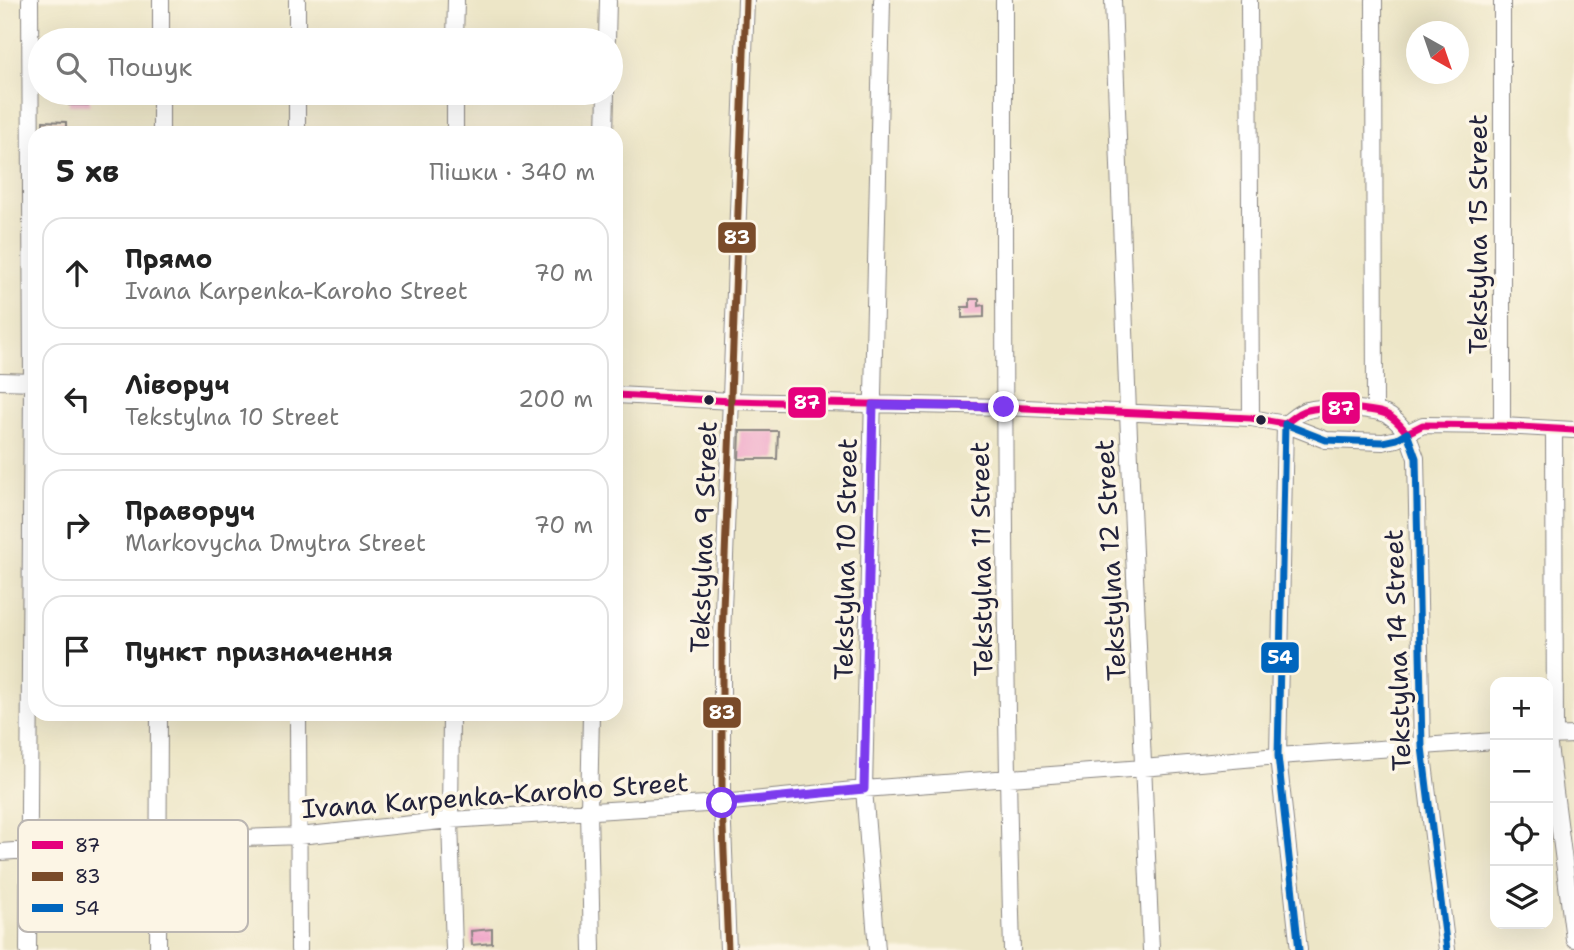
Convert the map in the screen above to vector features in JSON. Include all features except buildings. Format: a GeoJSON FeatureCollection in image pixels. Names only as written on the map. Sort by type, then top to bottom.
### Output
{"type":"FeatureCollection","features":[{"type":"Feature","properties":{"kind":"street"},"geometry":{"type":"LineString","coordinates":[[30,0],[30,28]]}},
{"type":"Feature","properties":{"kind":"street"},"geometry":{"type":"LineString","coordinates":[[161,0],[161,28]]}},
{"type":"Feature","properties":{"kind":"street"},"geometry":{"type":"LineString","coordinates":[[297,0],[297,28]]}},
{"type":"Feature","properties":{"kind":"street"},"geometry":{"type":"LineString","coordinates":[[456,0],[456,28]]}},
{"type":"Feature","properties":{"kind":"street"},"geometry":{"type":"LineString","coordinates":[[607,28],[608,0]]}},
{"type":"Feature","properties":{"kind":"street","name":"Tekstylna 9 Street"},"geometry":{"type":"LineString","coordinates":[[728,950],[722,803],[722,636],[746,0]]}},
{"type":"Feature","properties":{"kind":"street","name":"Tekstylna 10 Street"},"geometry":{"type":"LineString","coordinates":[[877,950],[864,789],[882,0]]}},
{"type":"Feature","properties":{"kind":"street","name":"Tekstylna 11 Street"},"geometry":{"type":"LineString","coordinates":[[1004,0],[1007,779],[1012,950]]}},
{"type":"Feature","properties":{"kind":"street","name":"Tekstylna 12 Street"},"geometry":{"type":"LineString","coordinates":[[1113,0],[1151,950]]}},
{"type":"Feature","properties":{"kind":"street"},"geometry":{"type":"LineString","coordinates":[[1249,0],[1251,418]]}},
{"type":"Feature","properties":{"kind":"street"},"geometry":{"type":"LineString","coordinates":[[1374,0],[1375,411]]}},
{"type":"Feature","properties":{"kind":"street","name":"Tekstylna 15 Street"},"geometry":{"type":"LineString","coordinates":[[1502,0],[1502,426]]}},
{"type":"Feature","properties":{"kind":"street"},"geometry":{"type":"LineString","coordinates":[[31,105],[31,126]]}},
{"type":"Feature","properties":{"kind":"street"},"geometry":{"type":"LineString","coordinates":[[161,105],[161,126]]}},
{"type":"Feature","properties":{"kind":"street"},"geometry":{"type":"LineString","coordinates":[[297,105],[297,126]]}},
{"type":"Feature","properties":{"kind":"street"},"geometry":{"type":"LineString","coordinates":[[455,105],[455,126]]}},
{"type":"Feature","properties":{"kind":"street"},"geometry":{"type":"LineString","coordinates":[[604,126],[605,105]]}},
{"type":"Feature","properties":{"kind":"street"},"geometry":{"type":"LineString","coordinates":[[0,381],[28,382]]}},
{"type":"Feature","properties":{"kind":"street"},"geometry":{"type":"LineString","coordinates":[[623,395],[1251,418],[1284,424],[1326,440],[1383,442],[1397,439],[1423,425],[1574,430]]}},
{"type":"Feature","properties":{"kind":"street"},"geometry":{"type":"LineString","coordinates":[[1284,424],[1306,410],[1350,409],[1388,415],[1407,433]]}},
{"type":"Feature","properties":{"kind":"street"},"geometry":{"type":"LineString","coordinates":[[1284,424],[1278,755],[1299,950]]}},
{"type":"Feature","properties":{"kind":"street"},"geometry":{"type":"LineString","coordinates":[[1551,677],[1554,429]]}},
{"type":"Feature","properties":{"kind":"street","name":"Tekstylna 14 Street"},"geometry":{"type":"LineString","coordinates":[[1407,433],[1416,458],[1422,747],[1447,950]]}},
{"type":"Feature","properties":{"kind":"street"},"geometry":{"type":"LineString","coordinates":[[29,820],[30,721]]}},
{"type":"Feature","properties":{"kind":"street"},"geometry":{"type":"LineString","coordinates":[[158,820],[159,721]]}},
{"type":"Feature","properties":{"kind":"street"},"geometry":{"type":"LineString","coordinates":[[298,721],[299,950]]}},
{"type":"Feature","properties":{"kind":"street"},"geometry":{"type":"LineString","coordinates":[[451,721],[450,820],[454,950]]}},
{"type":"Feature","properties":{"kind":"street"},"geometry":{"type":"LineString","coordinates":[[591,721],[589,810],[592,950]]}},
{"type":"Feature","properties":{"kind":"street"},"geometry":{"type":"LineString","coordinates":[[1553,737],[1574,735]]}},
{"type":"Feature","properties":{"kind":"street"},"geometry":{"type":"LineString","coordinates":[[1550,740],[1574,939]]}},
{"type":"Feature","properties":{"kind":"street","name":"Ivana Karpenka-Karoho Street"},"geometry":{"type":"LineString","coordinates":[[248,838],[299,836],[450,820],[722,803],[1278,755],[1490,741]]}},
{"type":"Feature","properties":{"kind":"street","name":"Ivana Karpenka-Karoho Street"},"geometry":{"type":"LineString","coordinates":[[0,852],[18,851]]}},
{"type":"Feature","properties":{"kind":"street"},"geometry":{"type":"LineString","coordinates":[[28,932],[28,950]]}},
{"type":"Feature","properties":{"kind":"street"},"geometry":{"type":"LineString","coordinates":[[158,932],[158,950]]}},
{"type":"Feature","properties":{"kind":"transit line","name":"83"},"geometry":{"type":"LineString","coordinates":[[728,950],[722,803],[722,636],[746,0]]}},
{"type":"Feature","properties":{"kind":"transit line","name":"87"},"geometry":{"type":"LineString","coordinates":[[623,395],[732,401],[1004,407],[1251,418],[1285,424],[1305,411],[1347,408],[1386,414],[1407,433],[1423,425],[1574,430]]}},
{"type":"Feature","properties":{"kind":"transit line","name":"54"},"geometry":{"type":"LineString","coordinates":[[1299,950],[1278,756],[1285,424],[1326,440],[1383,442],[1397,439],[1407,433],[1416,458],[1422,747],[1447,950]]}},
{"type":"Feature","properties":{"kind":"route"},"geometry":{"type":"LineString","coordinates":[[722,803],[864,789],[873,405],[1004,407]]}}]}
